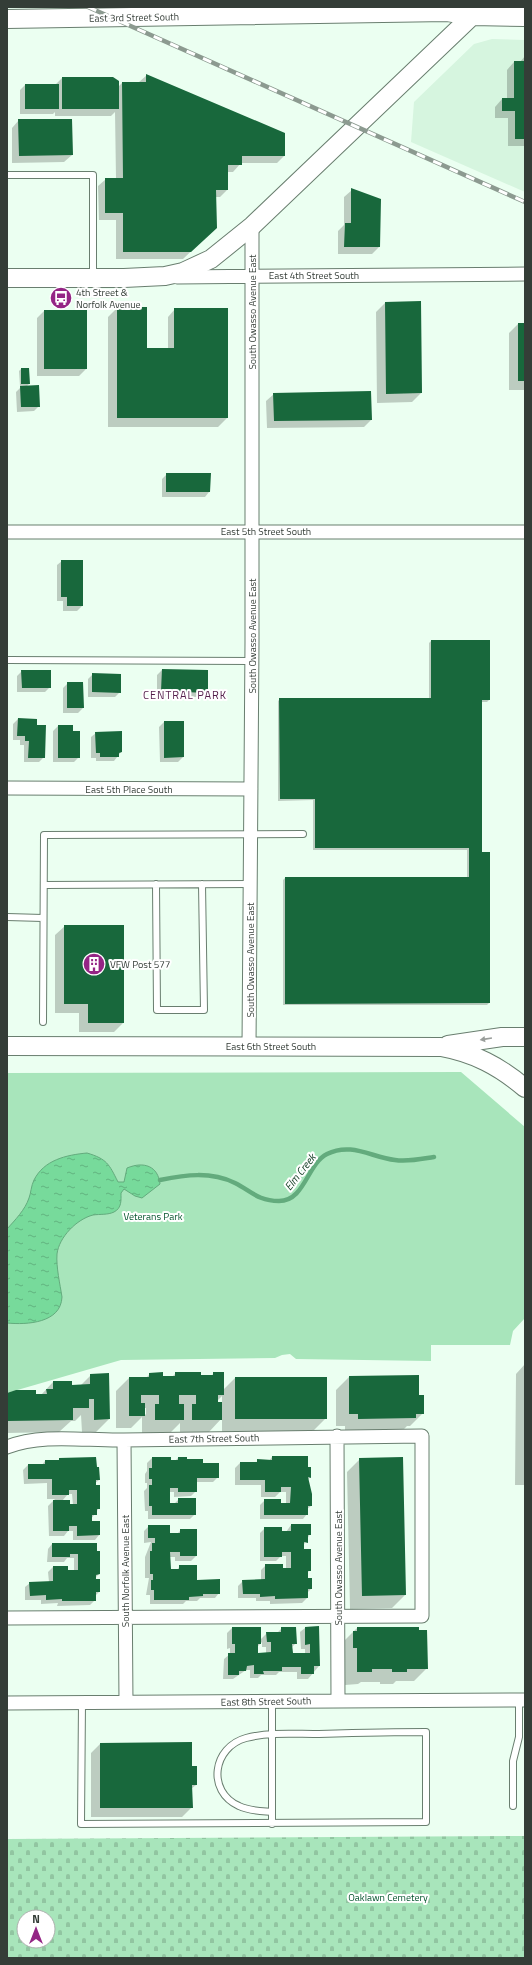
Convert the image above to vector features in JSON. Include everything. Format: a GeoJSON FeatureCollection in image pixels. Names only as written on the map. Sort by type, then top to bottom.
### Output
{"type":"FeatureCollection","features":[{"type":"Feature","properties":{"kind":"street","name":"East 3rd Street South"},"geometry":{"type":"LineString","coordinates":[[7,19],[447,12],[472,16],[525,17]]}},
{"type":"Feature","properties":{"kind":"street"},"geometry":{"type":"LineString","coordinates":[[141,278],[165,276],[197,266],[216,255],[252,226],[472,16]]}},
{"type":"Feature","properties":{"kind":"street","name":"South Owasso Avenue East"},"geometry":{"type":"LineString","coordinates":[[249,1046],[252,660],[252,226]]}},
{"type":"Feature","properties":{"kind":"street","name":"East 4th Street South"},"geometry":{"type":"LineString","coordinates":[[7,278],[525,274]]}},
{"type":"Feature","properties":{"kind":"street","name":"East 5th Street South"},"geometry":{"type":"LineString","coordinates":[[7,532],[525,532]]}},
{"type":"Feature","properties":{"kind":"street","name":"East 5th Place South"},"geometry":{"type":"LineString","coordinates":[[7,788],[251,789]]}},
{"type":"Feature","properties":{"kind":"street"},"geometry":{"type":"LineString","coordinates":[[441,1047],[502,1037],[525,1037]]}},
{"type":"Feature","properties":{"kind":"street","name":"East 6th Street South"},"geometry":{"type":"LineString","coordinates":[[7,1046],[441,1047],[460,1050],[491,1063],[525,1088]]}},
{"type":"Feature","properties":{"kind":"street","name":"South Owasso Avenue East"},"geometry":{"type":"LineString","coordinates":[[337,1436],[338,1700]]}},
{"type":"Feature","properties":{"kind":"street","name":"East 7th Street South"},"geometry":{"type":"LineString","coordinates":[[7,1447],[20,1442],[38,1440],[422,1436],[422,1616],[338,1616]]}},
{"type":"Feature","properties":{"kind":"street","name":"South Norfolk Avenue East"},"geometry":{"type":"LineString","coordinates":[[124,1440],[126,1702]]}},
{"type":"Feature","properties":{"kind":"street"},"geometry":{"type":"LineString","coordinates":[[7,1618],[338,1616]]}},
{"type":"Feature","properties":{"kind":"street","name":"East 8th Street South"},"geometry":{"type":"LineString","coordinates":[[7,1703],[522,1700]]}},
{"type":"Feature","properties":{"kind":"lane"},"geometry":{"type":"LineString","coordinates":[[7,175],[93,175],[93,278]]}},
{"type":"Feature","properties":{"kind":"lane"},"geometry":{"type":"LineString","coordinates":[[7,660],[252,660]]}},
{"type":"Feature","properties":{"kind":"lane"},"geometry":{"type":"LineString","coordinates":[[43,1022],[44,835],[303,834]]}},
{"type":"Feature","properties":{"kind":"lane"},"geometry":{"type":"LineString","coordinates":[[156,884],[157,1010],[204,1010],[202,884]]}},
{"type":"Feature","properties":{"kind":"lane"},"geometry":{"type":"LineString","coordinates":[[44,885],[250,884]]}},
{"type":"Feature","properties":{"kind":"lane"},"geometry":{"type":"LineString","coordinates":[[7,917],[43,918]]}},
{"type":"Feature","properties":{"kind":"lane"},"geometry":{"type":"LineString","coordinates":[[513,1806],[513,1761],[519,1737],[522,1700]]}},
{"type":"Feature","properties":{"kind":"lane"},"geometry":{"type":"LineString","coordinates":[[272,1701],[272,1824]]}},
{"type":"Feature","properties":{"kind":"lane"},"geometry":{"type":"LineString","coordinates":[[82,1702],[81,1824],[426,1822],[426,1732],[272,1734],[237,1741],[229,1746],[222,1755],[217,1768],[217,1779],[221,1789],[228,1799],[238,1806],[252,1810],[272,1812]]}},
{"type":"Feature","properties":{"kind":"shaded area"},"geometry":{"type":"Polygon","coordinates":[[[492,39],[525,40],[525,192],[411,142],[414,102],[474,44],[492,39]]]}},
{"type":"Feature","properties":{"kind":"green space","name":"Veterans Park"},"geometry":{"type":"Polygon","coordinates":[[[461,1072],[525,1127],[525,1318],[513,1331],[510,1345],[431,1345],[431,1361],[296,1359],[290,1354],[275,1358],[121,1360],[7,1393],[7,1073],[461,1072]]]}},
{"type":"Feature","properties":{"kind":"green space","name":"Oaklawn Cemetery"},"geometry":{"type":"Polygon","coordinates":[[[525,1836],[525,1958],[7,1958],[7,1839],[525,1836]]]}},
{"type":"Feature","properties":{"kind":"water"},"geometry":{"type":"Polygon","coordinates":[[[87,1153],[107,1163],[118,1182],[124,1182],[127,1168],[144,1165],[153,1169],[159,1178],[160,1184],[142,1198],[135,1196],[124,1189],[121,1193],[120,1206],[117,1210],[109,1214],[87,1217],[75,1225],[65,1235],[58,1248],[57,1259],[62,1297],[60,1306],[56,1312],[49,1317],[33,1323],[7,1323],[7,1229],[25,1207],[30,1196],[32,1185],[38,1173],[56,1160],[71,1155],[87,1153]]]}},
{"type":"Feature","properties":{"kind":"building"},"geometry":{"type":"Polygon","coordinates":[[[514,61],[525,61],[525,139],[515,139],[515,111],[502,111],[502,98],[514,98],[514,61]]]}},
{"type":"Feature","properties":{"kind":"building"},"geometry":{"type":"Polygon","coordinates":[[[146,74],[285,133],[285,156],[242,156],[242,165],[228,165],[228,190],[216,190],[217,228],[191,252],[123,252],[123,213],[105,213],[105,178],[123,178],[122,82],[146,82],[146,74]]]}},
{"type":"Feature","properties":{"kind":"building"},"geometry":{"type":"Polygon","coordinates":[[[62,77],[113,77],[119,81],[119,109],[62,109],[62,77]]]}},
{"type":"Feature","properties":{"kind":"building"},"geometry":{"type":"Polygon","coordinates":[[[25,84],[59,84],[59,109],[25,109],[25,84]]]}},
{"type":"Feature","properties":{"kind":"building"},"geometry":{"type":"Polygon","coordinates":[[[18,119],[72,119],[73,155],[19,156],[18,119]]]}},
{"type":"Feature","properties":{"kind":"building"},"geometry":{"type":"Polygon","coordinates":[[[351,188],[381,199],[380,247],[344,247],[345,223],[351,223],[351,188]]]}},
{"type":"Feature","properties":{"kind":"building"},"geometry":{"type":"Polygon","coordinates":[[[421,301],[422,393],[386,394],[385,302],[421,301]]]}},
{"type":"Feature","properties":{"kind":"building"},"geometry":{"type":"Polygon","coordinates":[[[117,307],[147,307],[147,348],[174,348],[174,308],[228,308],[228,418],[117,418],[117,307]]]}},
{"type":"Feature","properties":{"kind":"building"},"geometry":{"type":"Polygon","coordinates":[[[44,310],[87,310],[87,369],[44,369],[44,310]]]}},
{"type":"Feature","properties":{"kind":"building"},"geometry":{"type":"Polygon","coordinates":[[[518,323],[525,323],[525,381],[518,381],[518,323]]]}},
{"type":"Feature","properties":{"kind":"building"},"geometry":{"type":"Polygon","coordinates":[[[21,368],[29,368],[30,384],[21,384],[21,368]]]}},
{"type":"Feature","properties":{"kind":"building"},"geometry":{"type":"Polygon","coordinates":[[[39,385],[40,407],[21,407],[20,386],[39,385]]]}},
{"type":"Feature","properties":{"kind":"building"},"geometry":{"type":"Polygon","coordinates":[[[371,391],[372,420],[274,421],[273,393],[371,391]]]}},
{"type":"Feature","properties":{"kind":"building"},"geometry":{"type":"Polygon","coordinates":[[[166,473],[211,473],[210,492],[166,492],[166,473]]]}},
{"type":"Feature","properties":{"kind":"building"},"geometry":{"type":"Polygon","coordinates":[[[61,560],[83,560],[83,606],[67,606],[67,597],[61,597],[61,560]]]}},
{"type":"Feature","properties":{"kind":"building"},"geometry":{"type":"Polygon","coordinates":[[[431,640],[490,640],[490,700],[482,700],[482,852],[490,852],[490,1003],[285,1004],[285,877],[469,877],[469,848],[315,848],[315,799],[280,799],[279,698],[431,698],[431,640]]]}},
{"type":"Feature","properties":{"kind":"building"},"geometry":{"type":"Polygon","coordinates":[[[162,669],[208,670],[208,693],[161,691],[162,669]]]}},
{"type":"Feature","properties":{"kind":"building"},"geometry":{"type":"Polygon","coordinates":[[[21,670],[51,670],[51,688],[22,688],[21,670]]]}},
{"type":"Feature","properties":{"kind":"building"},"geometry":{"type":"Polygon","coordinates":[[[92,673],[121,674],[121,693],[92,692],[92,673]]]}},
{"type":"Feature","properties":{"kind":"building"},"geometry":{"type":"Polygon","coordinates":[[[67,682],[83,682],[84,708],[67,708],[67,682]]]}},
{"type":"Feature","properties":{"kind":"building"},"geometry":{"type":"Polygon","coordinates":[[[18,718],[37,719],[37,725],[46,725],[45,758],[28,758],[29,741],[25,741],[25,736],[17,736],[18,718]]]}},
{"type":"Feature","properties":{"kind":"building"},"geometry":{"type":"Polygon","coordinates":[[[164,721],[184,721],[184,757],[164,758],[164,721]]]}},
{"type":"Feature","properties":{"kind":"building"},"geometry":{"type":"Polygon","coordinates":[[[58,725],[73,725],[73,731],[80,731],[80,758],[58,758],[58,725]]]}},
{"type":"Feature","properties":{"kind":"building"},"geometry":{"type":"Polygon","coordinates":[[[122,731],[122,752],[119,753],[119,757],[100,757],[100,753],[96,753],[95,732],[122,731]]]}},
{"type":"Feature","properties":{"kind":"building","name":"VFW Post 577"},"geometry":{"type":"Polygon","coordinates":[[[64,925],[124,925],[124,1023],[88,1023],[88,1004],[64,1004],[64,925]]]}},
{"type":"Feature","properties":{"kind":"building"},"geometry":{"type":"Polygon","coordinates":[[[163,1372],[163,1376],[175,1376],[175,1372],[201,1372],[201,1375],[213,1375],[213,1372],[224,1372],[224,1395],[218,1395],[218,1402],[222,1402],[222,1420],[192,1420],[192,1404],[196,1404],[196,1395],[179,1395],[179,1404],[184,1404],[184,1420],[155,1420],[155,1404],[159,1404],[159,1395],[141,1395],[141,1403],[145,1403],[145,1416],[129,1416],[129,1377],[149,1377],[149,1373],[163,1372]]]}},
{"type":"Feature","properties":{"kind":"building"},"geometry":{"type":"Polygon","coordinates":[[[109,1373],[110,1419],[94,1420],[94,1399],[89,1399],[89,1408],[73,1408],[73,1420],[7,1421],[7,1393],[16,1390],[36,1390],[36,1394],[47,1394],[46,1389],[53,1389],[53,1381],[72,1381],[72,1385],[90,1384],[90,1374],[109,1373]]]}},
{"type":"Feature","properties":{"kind":"building"},"geometry":{"type":"Polygon","coordinates":[[[419,1375],[419,1395],[424,1395],[424,1414],[416,1414],[416,1418],[358,1419],[358,1414],[349,1414],[349,1376],[419,1375]]]}},
{"type":"Feature","properties":{"kind":"building"},"geometry":{"type":"Polygon","coordinates":[[[235,1377],[327,1377],[327,1419],[235,1419],[235,1377]]]}},
{"type":"Feature","properties":{"kind":"building"},"geometry":{"type":"Polygon","coordinates":[[[272,1456],[308,1456],[308,1467],[311,1467],[311,1478],[308,1477],[312,1494],[312,1506],[308,1506],[308,1515],[264,1515],[264,1499],[281,1499],[281,1503],[290,1503],[291,1487],[281,1487],[281,1492],[265,1492],[265,1480],[240,1480],[240,1462],[257,1462],[257,1459],[272,1460],[272,1456]]]}},
{"type":"Feature","properties":{"kind":"building"},"geometry":{"type":"Polygon","coordinates":[[[96,1457],[97,1467],[99,1467],[100,1480],[96,1480],[96,1485],[100,1485],[100,1509],[97,1509],[97,1515],[92,1515],[92,1521],[100,1521],[100,1535],[77,1536],[77,1526],[69,1526],[69,1531],[53,1531],[53,1500],[70,1500],[70,1504],[77,1504],[77,1490],[69,1490],[69,1495],[52,1495],[52,1479],[28,1479],[28,1464],[45,1464],[45,1460],[59,1460],[59,1458],[96,1457]]]}},
{"type":"Feature","properties":{"kind":"building"},"geometry":{"type":"Polygon","coordinates":[[[152,1457],[171,1457],[171,1460],[178,1460],[178,1457],[187,1457],[187,1459],[203,1459],[203,1463],[219,1463],[219,1478],[197,1478],[197,1492],[178,1492],[178,1488],[170,1488],[170,1503],[178,1503],[178,1498],[196,1498],[196,1515],[152,1515],[152,1506],[149,1506],[149,1485],[152,1485],[152,1479],[149,1479],[149,1468],[152,1468],[152,1457]]]}},
{"type":"Feature","properties":{"kind":"building"},"geometry":{"type":"Polygon","coordinates":[[[403,1457],[406,1595],[362,1596],[359,1458],[403,1457]]]}},
{"type":"Feature","properties":{"kind":"building"},"geometry":{"type":"Polygon","coordinates":[[[291,1524],[311,1524],[311,1535],[308,1535],[308,1543],[304,1542],[304,1549],[311,1549],[311,1571],[308,1571],[308,1578],[312,1578],[312,1589],[308,1589],[308,1598],[275,1599],[275,1596],[260,1597],[260,1594],[243,1594],[242,1580],[265,1579],[265,1564],[283,1564],[283,1568],[291,1568],[291,1552],[282,1552],[282,1557],[264,1557],[264,1527],[282,1527],[282,1531],[291,1531],[291,1524]]]}},
{"type":"Feature","properties":{"kind":"building"},"geometry":{"type":"Polygon","coordinates":[[[148,1525],[170,1525],[170,1533],[180,1533],[180,1529],[197,1529],[197,1556],[180,1556],[180,1552],[170,1552],[171,1569],[179,1569],[179,1565],[197,1565],[197,1580],[220,1579],[220,1594],[203,1594],[203,1596],[189,1597],[189,1600],[154,1600],[154,1590],[151,1590],[151,1580],[153,1580],[153,1574],[150,1574],[150,1551],[152,1551],[152,1543],[155,1543],[155,1538],[148,1538],[148,1525]]]}},
{"type":"Feature","properties":{"kind":"building"},"geometry":{"type":"Polygon","coordinates":[[[52,1543],[97,1543],[97,1551],[100,1551],[100,1574],[96,1575],[96,1579],[100,1579],[100,1592],[96,1592],[96,1601],[62,1601],[62,1599],[46,1600],[46,1595],[30,1596],[29,1582],[53,1581],[53,1566],[68,1566],[68,1570],[78,1570],[78,1554],[70,1554],[70,1557],[52,1557],[52,1543]]]}},
{"type":"Feature","properties":{"kind":"building"},"geometry":{"type":"Polygon","coordinates":[[[319,1626],[320,1666],[314,1666],[314,1674],[301,1674],[301,1667],[282,1667],[282,1671],[263,1671],[264,1674],[254,1674],[254,1665],[247,1666],[246,1671],[239,1671],[239,1675],[228,1675],[228,1653],[235,1653],[235,1644],[232,1644],[232,1627],[261,1627],[261,1644],[258,1644],[258,1653],[271,1652],[271,1642],[267,1642],[266,1632],[281,1632],[281,1627],[296,1627],[297,1644],[292,1644],[293,1653],[310,1653],[310,1644],[305,1645],[305,1627],[319,1626]]]}},
{"type":"Feature","properties":{"kind":"building"},"geometry":{"type":"Polygon","coordinates":[[[357,1627],[419,1627],[419,1630],[427,1630],[428,1669],[407,1669],[407,1672],[392,1672],[392,1669],[372,1669],[372,1672],[357,1672],[357,1648],[353,1648],[353,1631],[357,1631],[357,1627]]]}},
{"type":"Feature","properties":{"kind":"building"},"geometry":{"type":"Polygon","coordinates":[[[192,1742],[192,1766],[197,1766],[197,1785],[192,1785],[193,1808],[100,1808],[100,1743],[192,1742]]]}},
{"type":"Feature","properties":{"kind":"waterway","name":"Elm Creek"},"geometry":{"type":"LineString","coordinates":[[160,1180],[207,1175],[226,1179],[255,1195],[272,1201],[279,1201],[288,1199],[295,1195],[320,1159],[327,1154],[336,1151],[344,1149],[361,1151],[400,1161],[434,1157]]}},
{"type":"Feature","properties":{"kind":"railway"},"geometry":{"type":"LineString","coordinates":[[88,7],[525,202]]}},
{"type":"Feature","properties":{"kind":"place","name":"4th Street & Norfolk Avenue"},"geometry":{"type":"Point","coordinates":[61,298]}},
{"type":"Feature","properties":{"kind":"place","name":"VFW Post 577"},"geometry":{"type":"Point","coordinates":[94,964]}},
{"type":"Feature","properties":{"kind":"district","name":"CENTRAL PARK"},"geometry":{"type":"Point","coordinates":[185,695]}}]}
